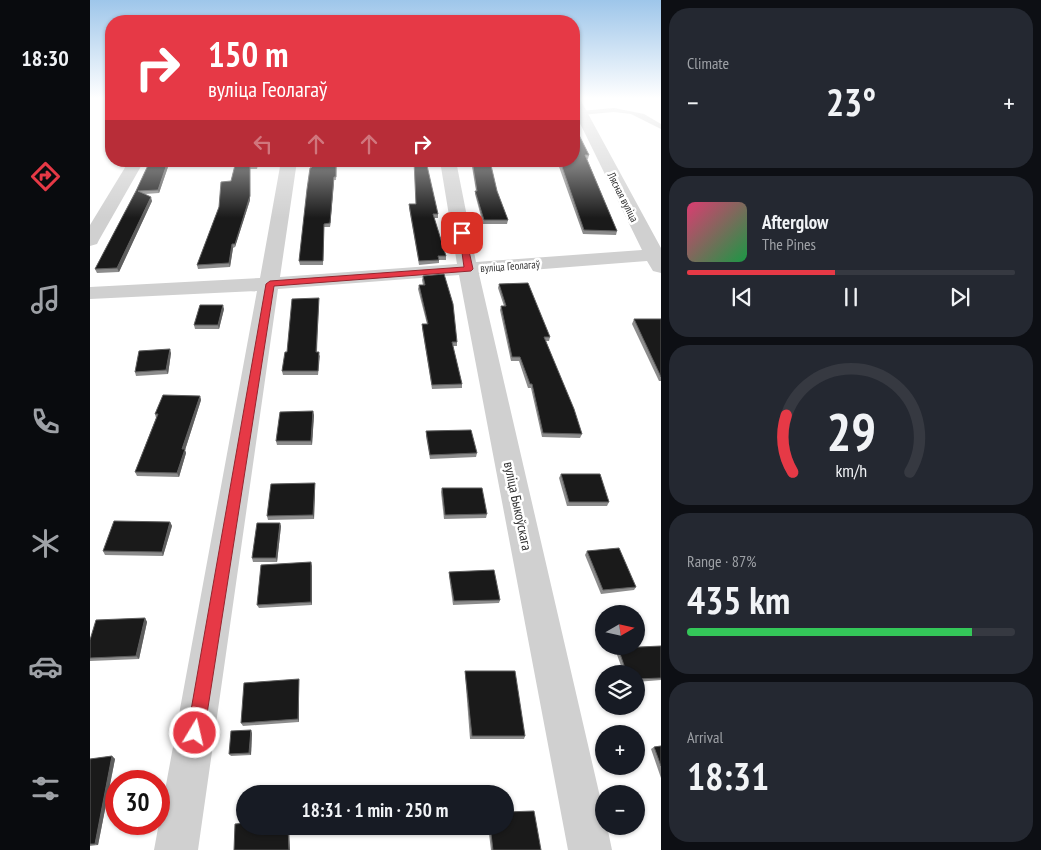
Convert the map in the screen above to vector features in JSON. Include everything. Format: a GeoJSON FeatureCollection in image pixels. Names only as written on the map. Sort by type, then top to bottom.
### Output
{"type":"FeatureCollection","features":[{"type":"Feature","properties":{"kind":"street","name":"Лясная вуліца"},"geometry":{"type":"LineString","coordinates":[[595,139],[658,259]]}},
{"type":"Feature","properties":{"kind":"street"},"geometry":{"type":"LineString","coordinates":[[90,240],[133,167]]}},
{"type":"Feature","properties":{"kind":"street"},"geometry":{"type":"LineString","coordinates":[[176,850],[288,167]]}},
{"type":"Feature","properties":{"kind":"street","name":"вуліца Быкоўскага"},"geometry":{"type":"LineString","coordinates":[[449,167],[468,269],[590,850]]}},
{"type":"Feature","properties":{"kind":"street","name":"вуліца Геолагаў"},"geometry":{"type":"LineString","coordinates":[[90,293],[270,284],[468,269],[658,259]]}},
{"type":"Feature","properties":{"kind":"building"},"geometry":{"type":"Polygon","coordinates":[[[580,139],[589,155],[585,155],[617,231],[584,230],[562,167],[580,167],[580,139]]]}},
{"type":"Feature","properties":{"kind":"building"},"geometry":{"type":"Polygon","coordinates":[[[147,167],[166,167],[158,190],[138,191],[151,197],[117,268],[95,269],[147,167]]]}},
{"type":"Feature","properties":{"kind":"building"},"geometry":{"type":"Polygon","coordinates":[[[234,167],[250,167],[250,196],[235,244],[232,244],[229,263],[197,265],[219,207],[221,182],[231,181],[234,167]]]}},
{"type":"Feature","properties":{"kind":"building"},"geometry":{"type":"Polygon","coordinates":[[[336,167],[330,223],[324,224],[323,261],[299,261],[310,168],[336,167]]]}},
{"type":"Feature","properties":{"kind":"building"},"geometry":{"type":"Polygon","coordinates":[[[414,167],[427,167],[438,214],[433,214],[446,256],[438,256],[439,260],[419,261],[409,204],[416,204],[414,167]]]}},
{"type":"Feature","properties":{"kind":"building"},"geometry":{"type":"Polygon","coordinates":[[[473,167],[491,167],[497,191],[508,220],[484,220],[475,191],[477,191],[473,167]]]}},
{"type":"Feature","properties":{"kind":"building"},"geometry":{"type":"Polygon","coordinates":[[[444,274],[453,304],[457,342],[452,342],[462,384],[432,385],[422,324],[428,324],[419,285],[425,285],[423,276],[444,274]]]}},
{"type":"Feature","properties":{"kind":"building"},"geometry":{"type":"Polygon","coordinates":[[[528,283],[550,337],[544,337],[574,409],[582,434],[543,433],[532,384],[530,384],[520,357],[512,357],[501,306],[506,306],[499,284],[528,283]]]}},
{"type":"Feature","properties":{"kind":"building"},"geometry":{"type":"Polygon","coordinates":[[[319,298],[316,352],[319,352],[318,371],[282,371],[285,352],[287,352],[292,299],[319,298]]]}},
{"type":"Feature","properties":{"kind":"building"},"geometry":{"type":"Polygon","coordinates":[[[200,305],[223,305],[218,325],[194,325],[200,305]]]}},
{"type":"Feature","properties":{"kind":"building"},"geometry":{"type":"Polygon","coordinates":[[[634,319],[661,319],[661,377],[634,319]]]}},
{"type":"Feature","properties":{"kind":"building"},"geometry":{"type":"Polygon","coordinates":[[[170,349],[166,370],[135,372],[139,351],[170,349]]]}},
{"type":"Feature","properties":{"kind":"building"},"geometry":{"type":"Polygon","coordinates":[[[163,395],[200,396],[182,449],[185,449],[177,473],[135,472],[158,414],[155,414],[163,395]]]}},
{"type":"Feature","properties":{"kind":"building"},"geometry":{"type":"Polygon","coordinates":[[[313,411],[311,441],[276,441],[280,412],[313,411]]]}},
{"type":"Feature","properties":{"kind":"building"},"geometry":{"type":"Polygon","coordinates":[[[471,430],[477,453],[430,455],[426,431],[471,430]]]}},
{"type":"Feature","properties":{"kind":"building"},"geometry":{"type":"Polygon","coordinates":[[[561,474],[600,474],[609,502],[569,502],[561,474]]]}},
{"type":"Feature","properties":{"kind":"building"},"geometry":{"type":"Polygon","coordinates":[[[315,483],[313,515],[267,516],[271,484],[315,483]]]}},
{"type":"Feature","properties":{"kind":"building"},"geometry":{"type":"Polygon","coordinates":[[[442,488],[482,488],[487,514],[445,515],[442,488]]]}},
{"type":"Feature","properties":{"kind":"building"},"geometry":{"type":"Polygon","coordinates":[[[114,521],[170,522],[162,552],[103,551],[114,521]]]}},
{"type":"Feature","properties":{"kind":"building"},"geometry":{"type":"Polygon","coordinates":[[[257,523],[280,523],[276,558],[252,558],[257,523]]]}},
{"type":"Feature","properties":{"kind":"building"},"geometry":{"type":"Polygon","coordinates":[[[619,548],[636,587],[603,590],[587,551],[619,548]]]}},
{"type":"Feature","properties":{"kind":"building"},"geometry":{"type":"Polygon","coordinates":[[[311,562],[311,602],[257,605],[261,565],[311,562]]]}},
{"type":"Feature","properties":{"kind":"building"},"geometry":{"type":"Polygon","coordinates":[[[494,570],[500,600],[454,601],[449,572],[494,570]]]}},
{"type":"Feature","properties":{"kind":"building"},"geometry":{"type":"Polygon","coordinates":[[[145,618],[136,656],[90,658],[90,640],[96,620],[145,618]]]}},
{"type":"Feature","properties":{"kind":"building"},"geometry":{"type":"Polygon","coordinates":[[[661,646],[661,678],[645,679],[645,665],[624,665],[620,655],[645,655],[645,647],[661,646]]]}},
{"type":"Feature","properties":{"kind":"building"},"geometry":{"type":"Polygon","coordinates":[[[465,671],[515,671],[525,736],[472,736],[465,671]]]}},
{"type":"Feature","properties":{"kind":"building"},"geometry":{"type":"Polygon","coordinates":[[[299,679],[298,719],[241,723],[244,683],[299,679]]]}},
{"type":"Feature","properties":{"kind":"building"},"geometry":{"type":"Polygon","coordinates":[[[251,730],[249,753],[229,754],[231,731],[251,730]]]}},
{"type":"Feature","properties":{"kind":"building"},"geometry":{"type":"Polygon","coordinates":[[[661,746],[661,766],[654,747],[661,746]]]}},
{"type":"Feature","properties":{"kind":"building"},"geometry":{"type":"Polygon","coordinates":[[[112,756],[109,770],[105,770],[105,792],[95,844],[90,844],[90,759],[112,756]]]}},
{"type":"Feature","properties":{"kind":"building"},"geometry":{"type":"Polygon","coordinates":[[[534,811],[541,850],[493,850],[491,835],[514,835],[514,812],[534,811]]]}},
{"type":"Feature","properties":{"kind":"building"},"geometry":{"type":"Polygon","coordinates":[[[235,824],[236,835],[288,835],[289,850],[234,850],[235,824]]]}},
{"type":"Feature","properties":{"kind":"route"},"geometry":{"type":"LineString","coordinates":[[195,733],[270,284],[468,269],[462,233]]}}]}
